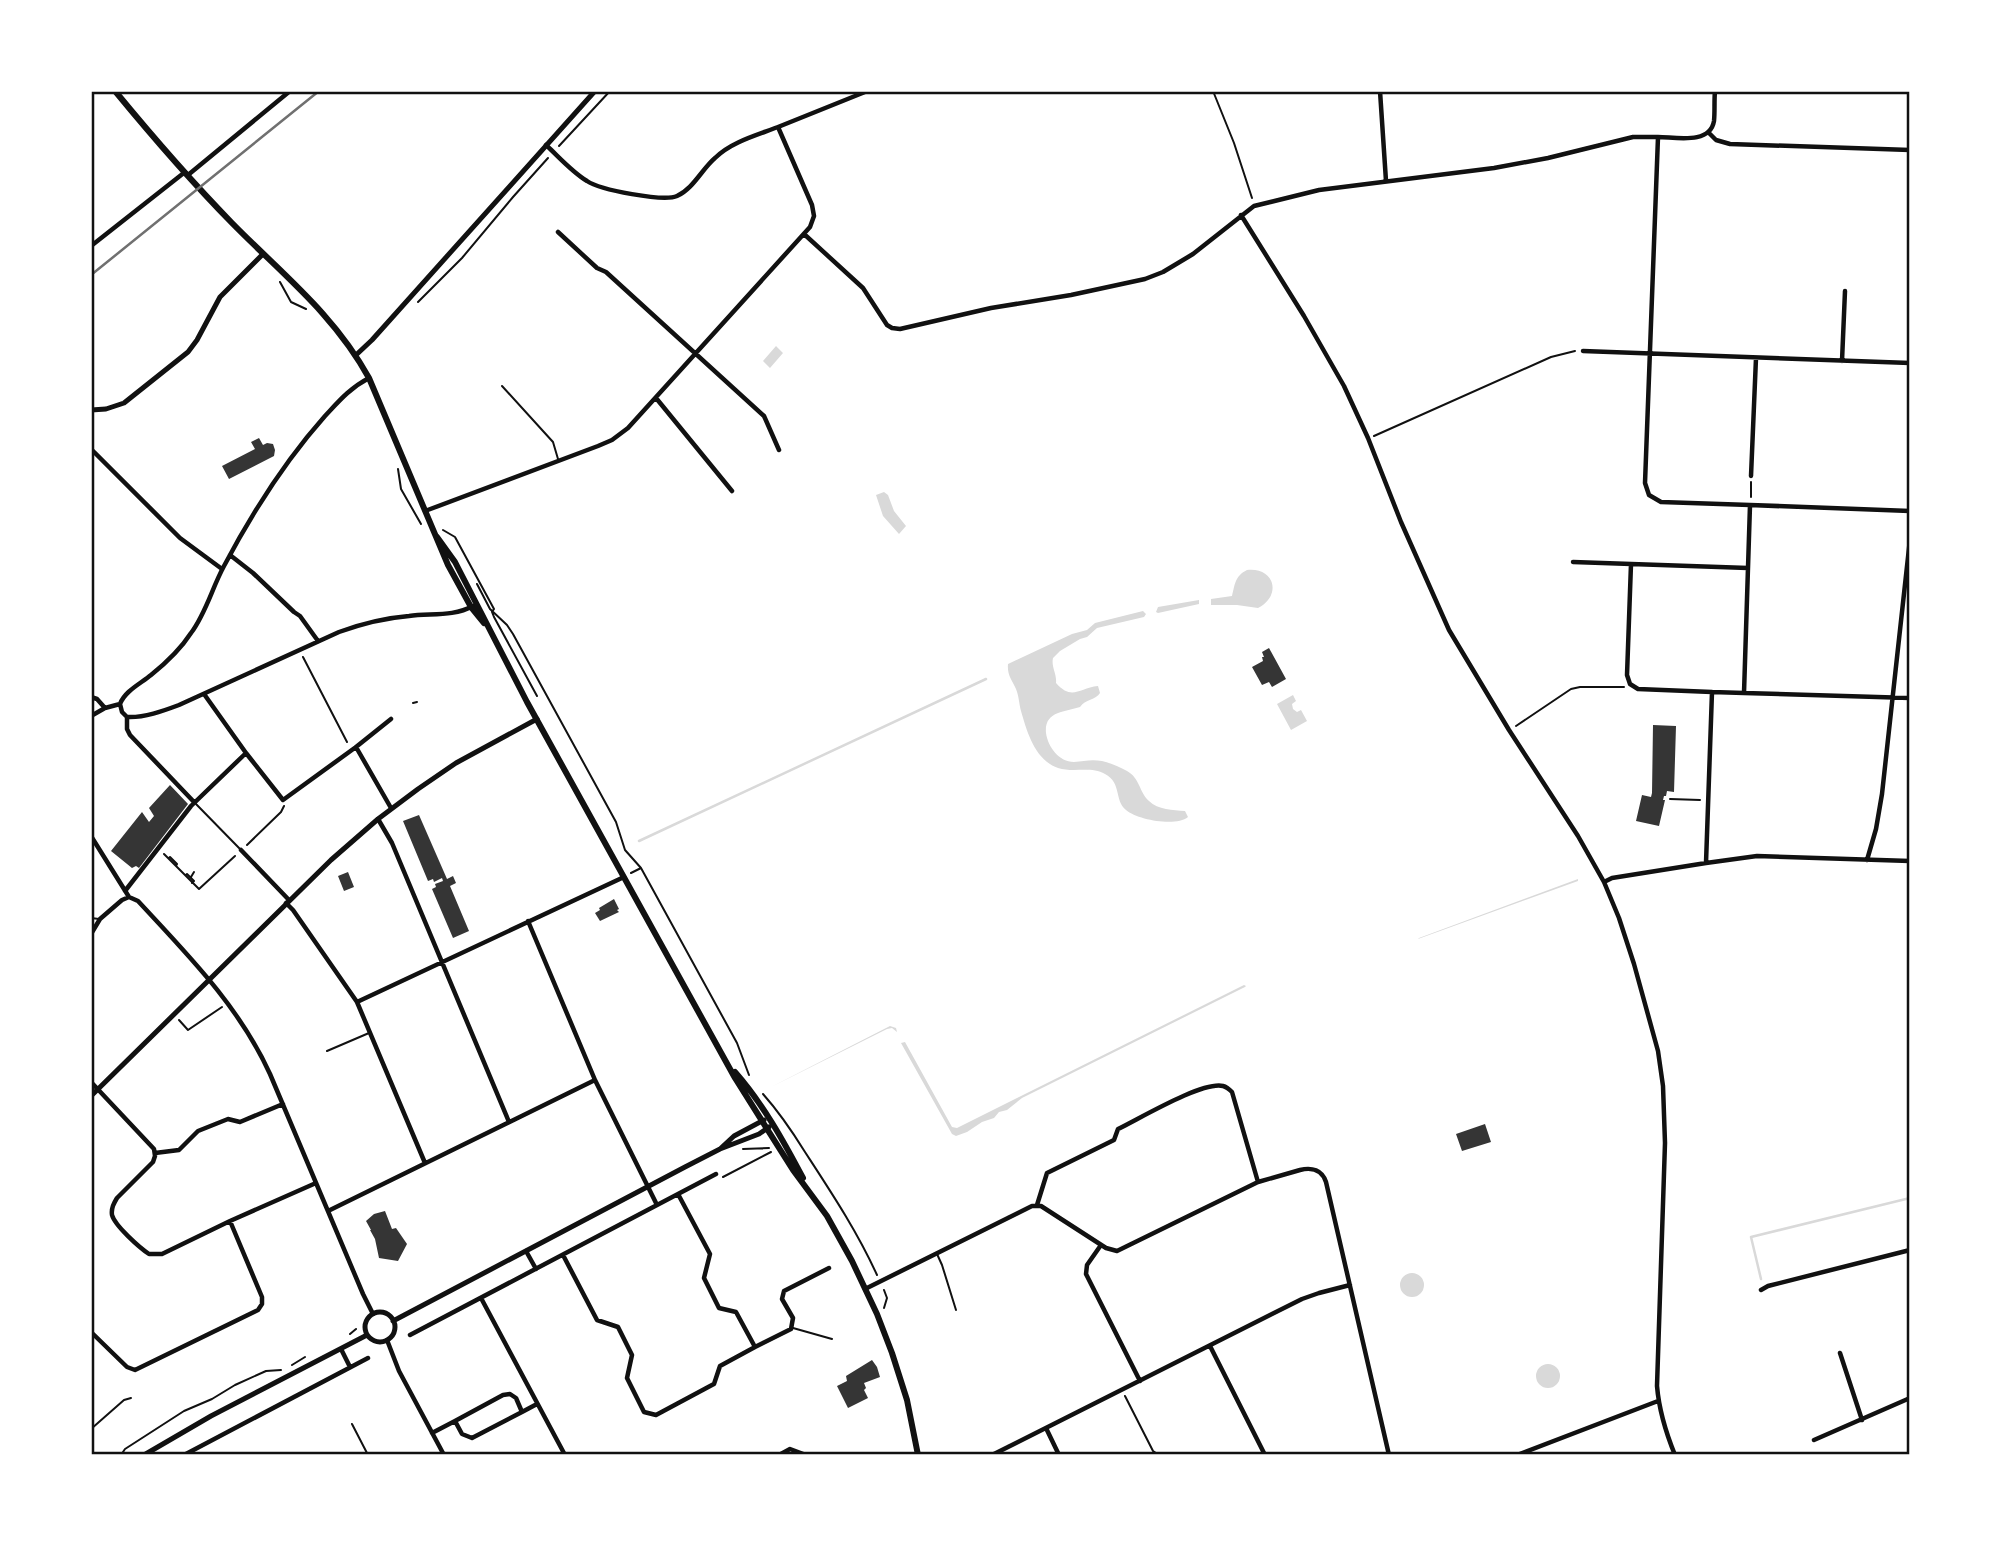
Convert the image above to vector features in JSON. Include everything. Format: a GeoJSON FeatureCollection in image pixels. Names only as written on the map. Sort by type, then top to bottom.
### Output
{"type":"FeatureCollection","features":[{"type":"Feature","properties":{"kind":"main road"},"geometry":{"type":"LineString","coordinates":[[115,91],[263,254],[320,308],[356,355],[369,378],[437,537],[455,562],[474,605],[728,1065],[778,1147],[840,1238],[884,1330],[911,1415],[918,1455]]}},
{"type":"Feature","properties":{"kind":"main road"},"geometry":{"type":"LineString","coordinates":[[728,1065],[771,1121],[787,1146],[808,1189]]}},
{"type":"Feature","properties":{"kind":"street"},"geometry":{"type":"LineString","coordinates":[[91,246],[290,91]]}},
{"type":"Feature","properties":{"kind":"street"},"geometry":{"type":"LineString","coordinates":[[356,355],[594,91]]}},
{"type":"Feature","properties":{"kind":"street"},"geometry":{"type":"LineString","coordinates":[[1380,91],[1386,181]]}},
{"type":"Feature","properties":{"kind":"street"},"geometry":{"type":"LineString","coordinates":[[804,234],[863,288],[887,325],[900,329],[991,308],[1145,279],[1163,272],[1193,254],[1254,206],[1319,190],[1507,166],[1633,137],[1697,137],[1708,132],[1714,121],[1714,91]]}},
{"type":"Feature","properties":{"kind":"street"},"geometry":{"type":"LineString","coordinates":[[546,145],[593,185],[658,198],[671,198],[684,192],[716,156],[734,145],[865,92]]}},
{"type":"Feature","properties":{"kind":"street"},"geometry":{"type":"LineString","coordinates":[[425,511],[606,443],[628,428],[656,398],[810,227],[814,216],[812,205],[778,127]]}},
{"type":"Feature","properties":{"kind":"street"},"geometry":{"type":"LineString","coordinates":[[1708,132],[1716,140],[1730,144],[1910,150]]}},
{"type":"Feature","properties":{"kind":"street"},"geometry":{"type":"LineString","coordinates":[[1657,137],[1645,483],[1647,493],[1654,500],[1661,502],[1910,510]]}},
{"type":"Feature","properties":{"kind":"street"},"geometry":{"type":"LineString","coordinates":[[1241,215],[1344,386],[1443,618],[1468,664],[1578,836],[1604,881],[1615,908],[1658,1051],[1663,1086],[1665,1143],[1657,1386],[1658,1401],[1675,1455]]}},
{"type":"Feature","properties":{"kind":"street"},"geometry":{"type":"LineString","coordinates":[[558,232],[597,268],[606,272],[764,416],[779,450]]}},
{"type":"Feature","properties":{"kind":"street"},"geometry":{"type":"LineString","coordinates":[[91,410],[106,409],[124,403],[188,352],[197,341],[220,297],[263,254]]}},
{"type":"Feature","properties":{"kind":"street"},"geometry":{"type":"LineString","coordinates":[[1842,361],[1845,291]]}},
{"type":"Feature","properties":{"kind":"street"},"geometry":{"type":"LineString","coordinates":[[1583,351],[1910,363]]}},
{"type":"Feature","properties":{"kind":"street"},"geometry":{"type":"LineString","coordinates":[[1751,476],[1756,358]]}},
{"type":"Feature","properties":{"kind":"street"},"geometry":{"type":"LineString","coordinates":[[369,378],[349,390],[298,447],[230,555],[201,617],[180,649],[125,694],[120,704],[122,712],[127,717],[136,718],[159,712],[348,629],[409,615],[456,613],[474,605]]}},
{"type":"Feature","properties":{"kind":"street"},"geometry":{"type":"LineString","coordinates":[[656,398],[732,491]]}},
{"type":"Feature","properties":{"kind":"street"},"geometry":{"type":"LineString","coordinates":[[91,449],[180,538],[222,569]]}},
{"type":"Feature","properties":{"kind":"street"},"geometry":{"type":"LineString","coordinates":[[1744,693],[1751,505]]}},
{"type":"Feature","properties":{"kind":"street"},"geometry":{"type":"LineString","coordinates":[[1867,860],[1876,830],[1882,794],[1910,539]]}},
{"type":"Feature","properties":{"kind":"street"},"geometry":{"type":"LineString","coordinates":[[230,555],[300,616],[318,641]]}},
{"type":"Feature","properties":{"kind":"street"},"geometry":{"type":"LineString","coordinates":[[1573,562],[1748,568]]}},
{"type":"Feature","properties":{"kind":"street"},"geometry":{"type":"LineString","coordinates":[[1631,564],[1627,675],[1630,684],[1638,689],[1910,698]]}},
{"type":"Feature","properties":{"kind":"street"},"geometry":{"type":"LineString","coordinates":[[1706,863],[1712,692]]}},
{"type":"Feature","properties":{"kind":"street"},"geometry":{"type":"LineString","coordinates":[[204,694],[283,800],[393,717]]}},
{"type":"Feature","properties":{"kind":"street"},"geometry":{"type":"LineString","coordinates":[[91,697],[97,699],[105,708]]}},
{"type":"Feature","properties":{"kind":"street"},"geometry":{"type":"LineString","coordinates":[[91,716],[120,704]]}},
{"type":"Feature","properties":{"kind":"street"},"geometry":{"type":"LineString","coordinates":[[127,717],[130,736],[195,802]]}},
{"type":"Feature","properties":{"kind":"street"},"geometry":{"type":"LineString","coordinates":[[91,1096],[346,845],[391,807],[456,763],[537,719]]}},
{"type":"Feature","properties":{"kind":"street"},"geometry":{"type":"LineString","coordinates":[[353,748],[391,807]]}},
{"type":"Feature","properties":{"kind":"street"},"geometry":{"type":"LineString","coordinates":[[125,891],[195,802],[246,753]]}},
{"type":"Feature","properties":{"kind":"street"},"geometry":{"type":"LineString","coordinates":[[378,818],[392,844],[509,1122]]}},
{"type":"Feature","properties":{"kind":"street"},"geometry":{"type":"LineString","coordinates":[[91,836],[129,897],[138,901],[210,979],[259,1051],[373,1314]]}},
{"type":"Feature","properties":{"kind":"street"},"geometry":{"type":"LineString","coordinates":[[241,850],[288,902],[357,1002],[425,1163]]}},
{"type":"Feature","properties":{"kind":"street"},"geometry":{"type":"LineString","coordinates":[[1604,881],[1612,877],[1757,856],[1910,861]]}},
{"type":"Feature","properties":{"kind":"street"},"geometry":{"type":"LineString","coordinates":[[357,1002],[624,877]]}},
{"type":"Feature","properties":{"kind":"street"},"geometry":{"type":"LineString","coordinates":[[91,934],[100,919],[129,897]]}},
{"type":"Feature","properties":{"kind":"street"},"geometry":{"type":"LineString","coordinates":[[528,921],[595,1080],[657,1205]]}},
{"type":"Feature","properties":{"kind":"street"},"geometry":{"type":"LineString","coordinates":[[328,1211],[595,1080]]}},
{"type":"Feature","properties":{"kind":"street"},"geometry":{"type":"LineString","coordinates":[[91,1082],[151,1144],[155,1153],[152,1164],[117,1198],[112,1208],[115,1222],[149,1254],[161,1255],[316,1183]]}},
{"type":"Feature","properties":{"kind":"street"},"geometry":{"type":"LineString","coordinates":[[1037,1205],[1047,1173],[1114,1140],[1118,1129],[1129,1123],[1186,1094],[1215,1086],[1222,1086],[1232,1092],[1258,1182]]}},
{"type":"Feature","properties":{"kind":"street"},"geometry":{"type":"LineString","coordinates":[[155,1153],[175,1152],[198,1131],[228,1119],[240,1122],[283,1104]]}},
{"type":"Feature","properties":{"kind":"street"},"geometry":{"type":"LineString","coordinates":[[393,1321],[720,1149],[767,1130],[771,1121],[761,1120],[734,1136],[720,1149]]}},
{"type":"Feature","properties":{"kind":"street"},"geometry":{"type":"LineString","coordinates":[[865,1289],[1023,1209],[1037,1205],[1110,1250],[1121,1250],[1258,1182],[1307,1168],[1321,1173],[1326,1182],[1389,1455]]}},
{"type":"Feature","properties":{"kind":"street"},"geometry":{"type":"LineString","coordinates":[[410,1335],[716,1174]]}},
{"type":"Feature","properties":{"kind":"street"},"geometry":{"type":"LineString","coordinates":[[678,1194],[710,1254],[704,1278],[719,1308],[736,1312],[755,1348]]}},
{"type":"Feature","properties":{"kind":"street"},"geometry":{"type":"LineString","coordinates":[[91,1332],[127,1367],[135,1370],[258,1310],[262,1297],[230,1222]]}},
{"type":"Feature","properties":{"kind":"street"},"geometry":{"type":"LineString","coordinates":[[1101,1245],[1087,1265],[1086,1274],[1140,1381]]}},
{"type":"Feature","properties":{"kind":"street"},"geometry":{"type":"LineString","coordinates":[[1760,1290],[1910,1250]]}},
{"type":"Feature","properties":{"kind":"street"},"geometry":{"type":"LineString","coordinates":[[526,1251],[536,1269]]}},
{"type":"Feature","properties":{"kind":"street"},"geometry":{"type":"LineString","coordinates":[[563,1255],[597,1320],[618,1327],[632,1355],[626,1378],[644,1412],[656,1415],[714,1384],[720,1366],[791,1329],[793,1318],[782,1299],[784,1292],[829,1268]]}},
{"type":"Feature","properties":{"kind":"street"},"geometry":{"type":"LineString","coordinates":[[992,1455],[1307,1296],[1350,1285]]}},
{"type":"Feature","properties":{"kind":"street"},"geometry":{"type":"LineString","coordinates":[[481,1298],[565,1455]]}},
{"type":"Feature","properties":{"kind":"street"},"geometry":{"type":"LineString","coordinates":[[385,1313],[393,1321],[394,1334],[387,1340],[376,1341],[368,1335],[366,1323],[373,1314],[385,1313]]}},
{"type":"Feature","properties":{"kind":"street"},"geometry":{"type":"LineString","coordinates":[[144,1455],[211,1416],[368,1335]]}},
{"type":"Feature","properties":{"kind":"street"},"geometry":{"type":"LineString","coordinates":[[387,1340],[399,1371],[444,1455]]}},
{"type":"Feature","properties":{"kind":"street"},"geometry":{"type":"LineString","coordinates":[[1210,1346],[1265,1455]]}},
{"type":"Feature","properties":{"kind":"street"},"geometry":{"type":"LineString","coordinates":[[341,1349],[351,1367]]}},
{"type":"Feature","properties":{"kind":"street"},"geometry":{"type":"LineString","coordinates":[[1840,1353],[1862,1420]]}},
{"type":"Feature","properties":{"kind":"street"},"geometry":{"type":"LineString","coordinates":[[184,1455],[368,1358]]}},
{"type":"Feature","properties":{"kind":"street"},"geometry":{"type":"LineString","coordinates":[[432,1433],[507,1394],[516,1398],[522,1412]]}},
{"type":"Feature","properties":{"kind":"street"},"geometry":{"type":"LineString","coordinates":[[1814,1440],[1910,1398]]}},
{"type":"Feature","properties":{"kind":"street"},"geometry":{"type":"LineString","coordinates":[[1517,1455],[1658,1401]]}},
{"type":"Feature","properties":{"kind":"street"},"geometry":{"type":"LineString","coordinates":[[455,1421],[462,1434],[472,1438],[537,1404]]}},
{"type":"Feature","properties":{"kind":"street"},"geometry":{"type":"LineString","coordinates":[[1046,1428],[1059,1455]]}},
{"type":"Feature","properties":{"kind":"street"},"geometry":{"type":"LineString","coordinates":[[779,1455],[790,1449],[806,1455]]}},
{"type":"Feature","properties":{"kind":"lane"},"geometry":{"type":"LineString","coordinates":[[502,386],[553,442],[559,461]]}},
{"type":"Feature","properties":{"kind":"lane"},"geometry":{"type":"LineString","coordinates":[[413,703],[417,702]]}},
{"type":"Feature","properties":{"kind":"lane"},"geometry":{"type":"LineString","coordinates":[[195,802],[241,850]]}},
{"type":"Feature","properties":{"kind":"lane"},"geometry":{"type":"LineString","coordinates":[[91,918],[100,919]]}},
{"type":"Feature","properties":{"kind":"lane"},"geometry":{"type":"LineString","coordinates":[[327,1051],[370,1032]]}},
{"type":"Feature","properties":{"kind":"lane"},"geometry":{"type":"LineString","coordinates":[[936,1253],[956,1310]]}},
{"type":"Feature","properties":{"kind":"lane"},"geometry":{"type":"LineString","coordinates":[[791,1327],[832,1339]]}},
{"type":"Feature","properties":{"kind":"lane"},"geometry":{"type":"LineString","coordinates":[[91,1429],[124,1400],[131,1398]]}},
{"type":"Feature","properties":{"kind":"lane"},"geometry":{"type":"LineString","coordinates":[[352,1424],[369,1455]]}},
{"type":"Feature","properties":{"kind":"path"},"geometry":{"type":"LineString","coordinates":[[416,304],[462,258],[513,197],[610,91]]}},
{"type":"Feature","properties":{"kind":"path"},"geometry":{"type":"LineString","coordinates":[[1213,91],[1234,143],[1254,206]]}},
{"type":"Feature","properties":{"kind":"path"},"geometry":{"type":"LineString","coordinates":[[1368,438],[1559,354],[1583,351]]}},
{"type":"Feature","properties":{"kind":"path"},"geometry":{"type":"LineString","coordinates":[[1751,476],[1751,505]]}},
{"type":"Feature","properties":{"kind":"path"},"geometry":{"type":"LineString","coordinates":[[406,499],[416,515]]}},
{"type":"Feature","properties":{"kind":"path"},"geometry":{"type":"LineString","coordinates":[[442,529],[455,537],[494,609],[492,612]]}},
{"type":"Feature","properties":{"kind":"path"},"geometry":{"type":"LineString","coordinates":[[459,552],[537,696]]}},
{"type":"Feature","properties":{"kind":"path"},"geometry":{"type":"LineString","coordinates":[[492,612],[513,634],[616,822],[625,850],[641,868],[737,1043],[752,1080]]}},
{"type":"Feature","properties":{"kind":"path"},"geometry":{"type":"LineString","coordinates":[[299,649],[353,748]]}},
{"type":"Feature","properties":{"kind":"path"},"geometry":{"type":"LineString","coordinates":[[1509,730],[1571,690],[1580,687],[1623,689],[1630,684]]}},
{"type":"Feature","properties":{"kind":"path"},"geometry":{"type":"LineString","coordinates":[[1670,799],[1708,800]]}},
{"type":"Feature","properties":{"kind":"path"},"geometry":{"type":"LineString","coordinates":[[158,849],[198,889],[202,889],[281,812],[283,800]]}},
{"type":"Feature","properties":{"kind":"path"},"geometry":{"type":"LineString","coordinates":[[168,859],[170,857],[174,860],[176,866]]}},
{"type":"Feature","properties":{"kind":"path"},"geometry":{"type":"LineString","coordinates":[[174,860],[178,857]]}},
{"type":"Feature","properties":{"kind":"path"},"geometry":{"type":"LineString","coordinates":[[624,877],[641,868]]}},
{"type":"Feature","properties":{"kind":"path"},"geometry":{"type":"LineString","coordinates":[[190,878],[194,872]]}},
{"type":"Feature","properties":{"kind":"path"},"geometry":{"type":"LineString","coordinates":[[185,876],[187,874],[194,881],[192,883]]}},
{"type":"Feature","properties":{"kind":"path"},"geometry":{"type":"LineString","coordinates":[[173,1015],[188,1030],[228,1002]]}},
{"type":"Feature","properties":{"kind":"path"},"geometry":{"type":"LineString","coordinates":[[721,1052],[737,1043]]}},
{"type":"Feature","properties":{"kind":"path"},"geometry":{"type":"LineString","coordinates":[[762,1092],[794,1134],[850,1221],[887,1298],[883,1314]]}},
{"type":"Feature","properties":{"kind":"path"},"geometry":{"type":"LineString","coordinates":[[738,1151],[778,1147]]}},
{"type":"Feature","properties":{"kind":"path"},"geometry":{"type":"LineString","coordinates":[[716,1174],[718,1180],[778,1147]]}},
{"type":"Feature","properties":{"kind":"path"},"geometry":{"type":"LineString","coordinates":[[814,1198],[829,1187]]}},
{"type":"Feature","properties":{"kind":"path"},"geometry":{"type":"LineString","coordinates":[[288,1367],[311,1356]]}},
{"type":"Feature","properties":{"kind":"path"},"geometry":{"type":"LineString","coordinates":[[121,1455],[123,1450],[184,1411],[266,1371],[283,1370]]}},
{"type":"Feature","properties":{"kind":"path"},"geometry":{"type":"LineString","coordinates":[[1122,1389],[1153,1451],[1159,1455]]}},
{"type":"Feature","properties":{"kind":"shaded area"},"geometry":{"type":"Polygon","coordinates":[[[776,346],[783,353],[770,368],[763,361],[776,346]]]}},
{"type":"Feature","properties":{"kind":"shaded area"},"geometry":{"type":"Polygon","coordinates":[[[884,492],[906,526],[899,534],[883,516],[876,495],[884,492]]]}},
{"type":"Feature","properties":{"kind":"shaded area"},"geometry":{"type":"Polygon","coordinates":[[[1247,570],[1264,573],[1272,583],[1270,597],[1266,603],[1258,608],[1211,605],[1211,599],[1232,596],[1238,578],[1247,570]]]}},
{"type":"Feature","properties":{"kind":"shaded area"},"geometry":{"type":"Polygon","coordinates":[[[1199,600],[1199,604],[1156,612],[1158,607],[1199,600]]]}},
{"type":"Feature","properties":{"kind":"shaded area"},"geometry":{"type":"Polygon","coordinates":[[[1143,611],[1146,614],[1144,617],[1097,628],[1053,658],[1056,683],[1062,688],[1076,692],[1098,686],[1100,693],[1080,707],[1052,716],[1048,720],[1046,733],[1049,743],[1059,757],[1074,762],[1098,760],[1118,767],[1135,777],[1153,804],[1166,809],[1185,811],[1188,817],[1175,822],[1148,819],[1126,810],[1122,806],[1114,782],[1105,774],[1094,770],[1058,768],[1043,759],[1029,736],[1017,692],[1008,671],[1008,664],[1072,634],[1087,630],[1095,623],[1143,611]]]}},
{"type":"Feature","properties":{"kind":"shaded area"},"geometry":{"type":"Polygon","coordinates":[[[1293,695],[1296,701],[1292,704],[1293,709],[1297,712],[1301,710],[1307,721],[1291,730],[1277,704],[1293,695]]]}},
{"type":"Feature","properties":{"kind":"shaded area"},"geometry":{"type":"Polygon","coordinates":[[[1578,881],[1418,939],[1419,938],[1578,881]]]}},
{"type":"Feature","properties":{"kind":"shaded area"},"geometry":{"type":"Polygon","coordinates":[[[1246,986],[1022,1098],[994,1118],[956,1136],[952,1134],[901,1043],[905,1042],[952,1127],[957,1128],[1246,986]]]}},
{"type":"Feature","properties":{"kind":"shaded area"},"geometry":{"type":"Polygon","coordinates":[[[890,1026],[896,1028],[897,1032],[892,1028],[887,1029],[771,1087],[890,1026]]]}},
{"type":"Feature","properties":{"kind":"shaded area"},"geometry":{"type":"Polygon","coordinates":[[[1412,1273],[1420,1277],[1424,1285],[1420,1293],[1412,1297],[1404,1293],[1400,1285],[1404,1277],[1412,1273]]]}},
{"type":"Feature","properties":{"kind":"shaded area"},"geometry":{"type":"Polygon","coordinates":[[[1548,1364],[1559,1371],[1560,1376],[1553,1387],[1548,1388],[1537,1381],[1536,1376],[1543,1365],[1548,1364]]]}},
{"type":"Feature","properties":{"kind":"building"},"geometry":{"type":"Polygon","coordinates":[[[259,438],[263,445],[273,444],[274,456],[229,479],[222,466],[255,449],[251,442],[259,438]]]}},
{"type":"Feature","properties":{"kind":"building"},"geometry":{"type":"Polygon","coordinates":[[[1269,648],[1286,679],[1272,687],[1269,682],[1262,685],[1252,667],[1263,661],[1262,652],[1269,648]]]}},
{"type":"Feature","properties":{"kind":"building"},"geometry":{"type":"Polygon","coordinates":[[[1653,725],[1676,726],[1674,792],[1667,791],[1664,796],[1659,826],[1636,821],[1642,795],[1651,797],[1652,793],[1653,725]]]}},
{"type":"Feature","properties":{"kind":"building"},"geometry":{"type":"Polygon","coordinates":[[[170,785],[188,804],[139,868],[132,868],[111,851],[142,812],[149,822],[154,816],[149,808],[170,785]]]}},
{"type":"Feature","properties":{"kind":"building"},"geometry":{"type":"Polygon","coordinates":[[[419,815],[447,879],[453,876],[456,883],[450,886],[469,931],[453,938],[432,889],[436,887],[435,884],[443,881],[442,878],[434,882],[433,879],[428,881],[403,821],[419,815]]]}},
{"type":"Feature","properties":{"kind":"building"},"geometry":{"type":"Polygon","coordinates":[[[348,872],[354,887],[344,891],[338,876],[348,872]]]}},
{"type":"Feature","properties":{"kind":"building"},"geometry":{"type":"Polygon","coordinates":[[[614,899],[619,912],[600,921],[595,913],[614,899]]]}},
{"type":"Feature","properties":{"kind":"building"},"geometry":{"type":"Polygon","coordinates":[[[1485,1124],[1491,1142],[1462,1151],[1456,1134],[1485,1124]]]}},
{"type":"Feature","properties":{"kind":"building"},"geometry":{"type":"Polygon","coordinates":[[[385,1211],[392,1229],[396,1228],[407,1244],[398,1261],[379,1258],[375,1239],[366,1221],[374,1214],[385,1211]]]}},
{"type":"Feature","properties":{"kind":"building"},"geometry":{"type":"Polygon","coordinates":[[[872,1360],[880,1377],[864,1383],[868,1398],[848,1408],[837,1386],[847,1381],[846,1376],[872,1360]]]}},
{"type":"Feature","properties":{"kind":"waterway"},"geometry":{"type":"LineString","coordinates":[[639,841],[986,679]]}},
{"type":"Feature","properties":{"kind":"waterway"},"geometry":{"type":"LineString","coordinates":[[1761,1279],[1751,1237],[1910,1198]]}},
{"type":"Feature","properties":{"kind":"railway"},"geometry":{"type":"LineString","coordinates":[[91,275],[319,91]]}}]}
